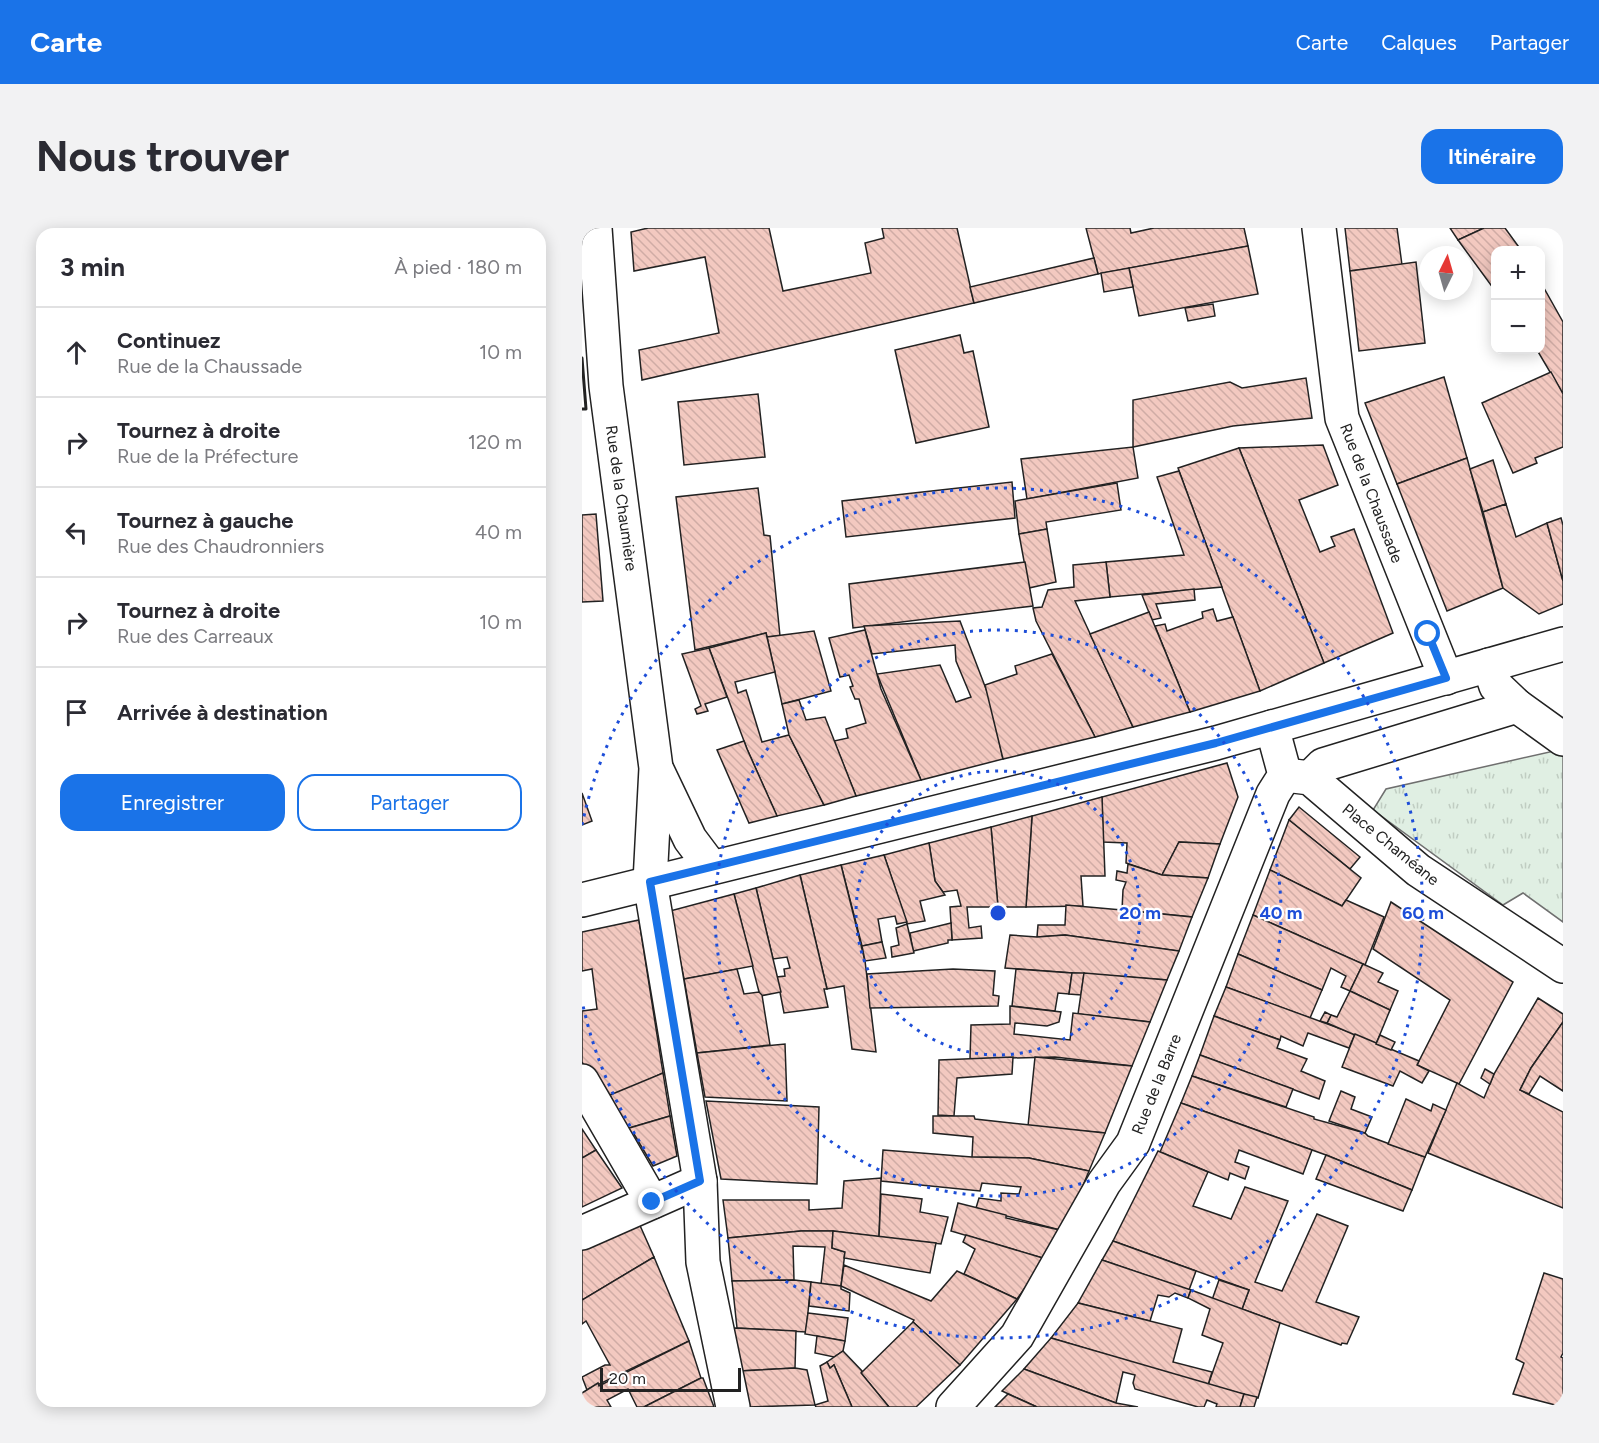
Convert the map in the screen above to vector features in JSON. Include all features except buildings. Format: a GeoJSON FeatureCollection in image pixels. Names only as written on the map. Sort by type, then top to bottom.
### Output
{"type":"FeatureCollection","features":[{"type":"Feature","properties":{"kind":"street","name":"Rue de la Chaumière"},"geometry":{"type":"LineString","coordinates":[[595,228],[606,386],[656,768],[650,882],[700,1181],[703,1262],[733,1407]]}},
{"type":"Feature","properties":{"kind":"street","name":"Rue de la Chaussade"},"geometry":{"type":"LineString","coordinates":[[1318,228],[1342,418],[1446,678]]}},
{"type":"Feature","properties":{"kind":"street"},"geometry":{"type":"LineString","coordinates":[[582,900],[1216,743],[1563,644]]}},
{"type":"Feature","properties":{"kind":"street"},"geometry":{"type":"LineString","coordinates":[[1489,665],[1496,686],[1517,706],[1563,739]]}},
{"type":"Feature","properties":{"kind":"street"},"geometry":{"type":"LineString","coordinates":[[1272,727],[1298,777],[1323,765],[1517,706]]}},
{"type":"Feature","properties":{"kind":"street","name":"Rue de la Chaumière"},"geometry":{"type":"LineString","coordinates":[[656,768],[690,839],[711,867]]}},
{"type":"Feature","properties":{"kind":"street","name":"Place Chaméane"},"geometry":{"type":"LineString","coordinates":[[1298,777],[1418,870],[1563,966]]}},
{"type":"Feature","properties":{"kind":"street","name":"Rue de la Barre"},"geometry":{"type":"LineString","coordinates":[[953,1407],[1017,1336],[1104,1183],[1132,1143],[1273,794],[1298,777]]}},
{"type":"Feature","properties":{"kind":"street"},"geometry":{"type":"LineString","coordinates":[[582,1081],[652,1202]]}},
{"type":"Feature","properties":{"kind":"street"},"geometry":{"type":"LineString","coordinates":[[582,1233],[700,1181]]}},
{"type":"Feature","properties":{"kind":"green space"},"geometry":{"type":"Polygon","coordinates":[[[1554,751],[1563,757],[1563,922],[1523,893],[1503,905],[1373,810],[1386,789],[1554,751]]]}},
{"type":"Feature","properties":{"kind":"wall"},"geometry":{"type":"LineString","coordinates":[[582,358],[586,409],[582,409]]}},
{"type":"Feature","properties":{"kind":"route"},"geometry":{"type":"LineString","coordinates":[[652,1202],[700,1181],[650,882],[1216,743],[1446,678],[1428,634]]}}]}
